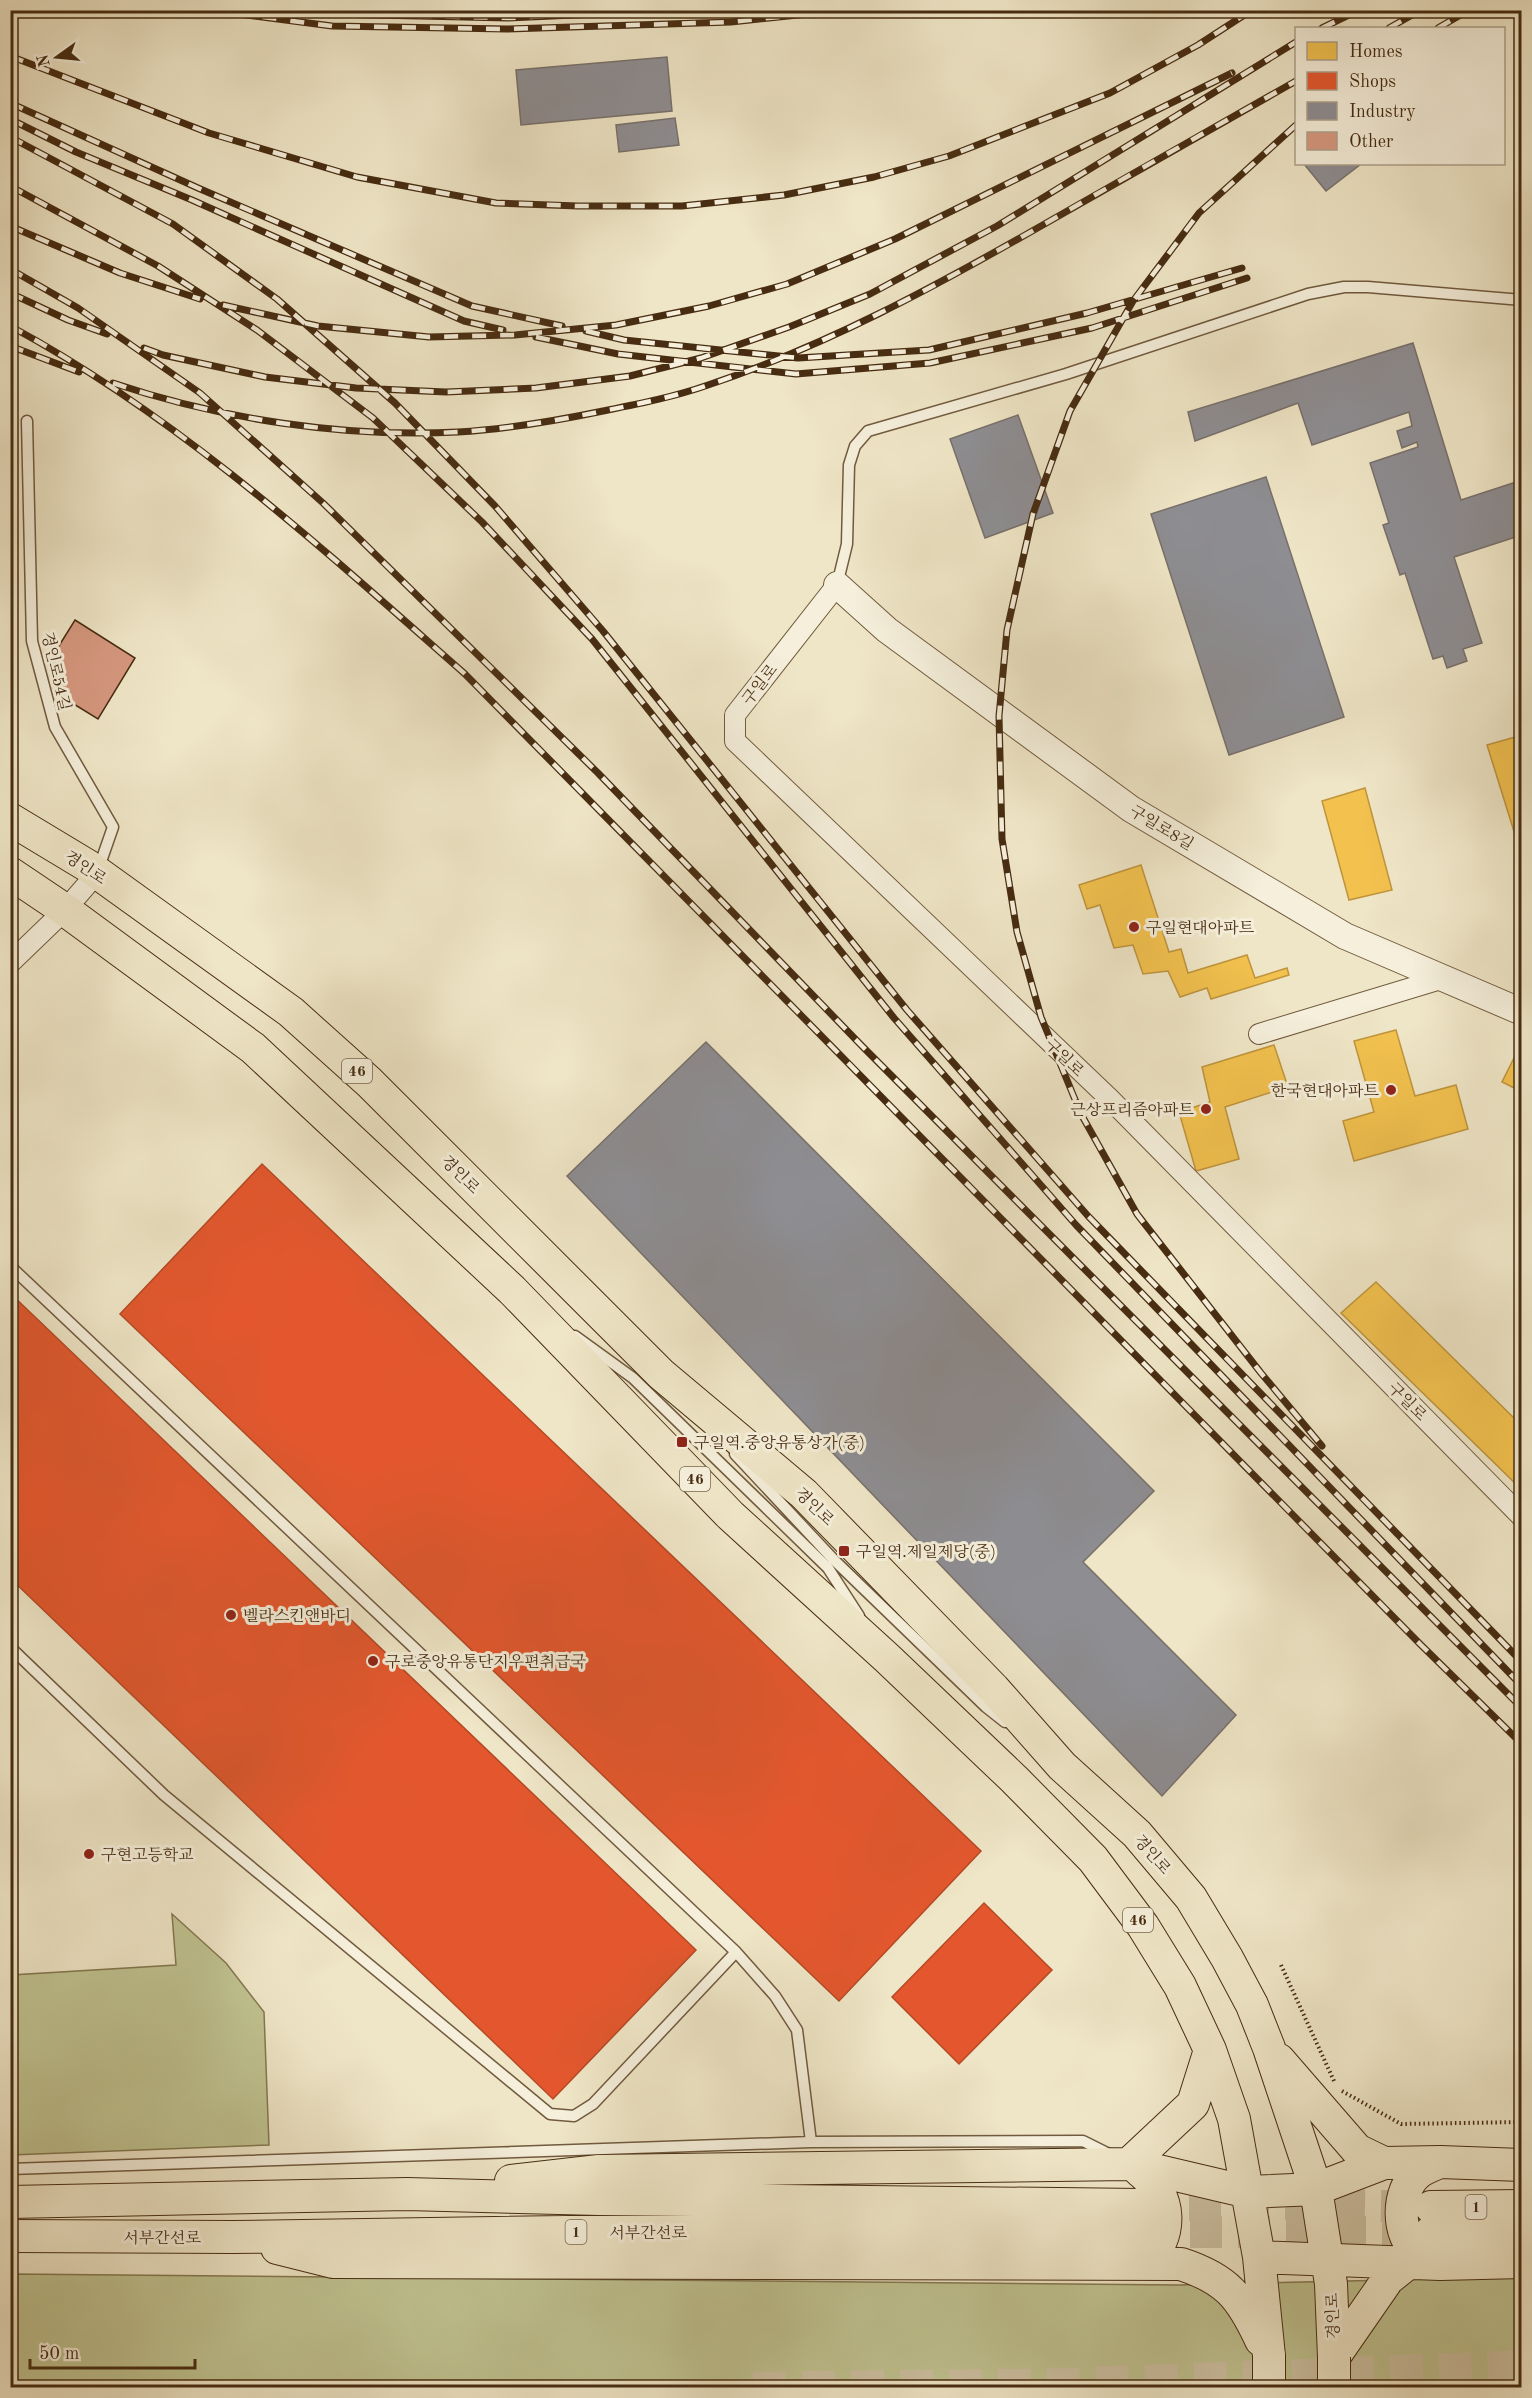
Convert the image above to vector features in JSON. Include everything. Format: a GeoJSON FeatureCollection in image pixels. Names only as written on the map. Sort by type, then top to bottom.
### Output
{"type":"FeatureCollection","features":[{"type":"Feature","properties":{"kind":"main road","name":"경인로"},"geometry":{"type":"LineString","coordinates":[[10,819],[97,873],[291,1012],[369,1082],[661,1374],[804,1494],[994,1689],[1062,1766],[1137,1834],[1191,1898],[1252,2005],[1269,2048],[1316,2189],[1328,2260],[1334,2388]]}},
{"type":"Feature","properties":{"kind":"main road","name":"46"},"geometry":{"type":"LineString","coordinates":[[10,873],[65,910],[253,1048],[512,1290],[730,1515],[1014,1779],[1093,1859],[1143,1926],[1180,1986],[1210,2050],[1234,2119],[1259,2257],[1269,2356],[1269,2388]]}},
{"type":"Feature","properties":{"kind":"main road"},"geometry":{"type":"LineString","coordinates":[[1269,2048],[1357,2150],[1384,2163]]}},
{"type":"Feature","properties":{"kind":"main road"},"geometry":{"type":"LineString","coordinates":[[1130,2164],[1193,2104],[1210,2050]]}},
{"type":"Feature","properties":{"kind":"main road"},"geometry":{"type":"LineString","coordinates":[[1440,2162],[1417,2174],[1405,2192],[1401,2214],[1404,2236],[1417,2252],[1440,2264]]}},
{"type":"Feature","properties":{"kind":"main road"},"geometry":{"type":"LineString","coordinates":[[407,2193],[599,2171],[1130,2164],[1248,2192],[1316,2189],[1384,2163],[1440,2162],[1521,2165]]}},
{"type":"Feature","properties":{"kind":"main road"},"geometry":{"type":"LineString","coordinates":[[1130,2164],[1149,2179],[1160,2196],[1166,2218],[1164,2236],[1155,2253],[1145,2264]]}},
{"type":"Feature","properties":{"kind":"main road","name":"서부간선로"},"geometry":{"type":"LineString","coordinates":[[10,2202],[407,2193],[1141,2219],[566,2232],[232,2237],[10,2236]]}},
{"type":"Feature","properties":{"kind":"main road","name":"1"},"geometry":{"type":"LineString","coordinates":[[1521,2206],[1431,2219],[1521,2233]]}},
{"type":"Feature","properties":{"kind":"main road"},"geometry":{"type":"LineString","coordinates":[[232,2237],[333,2262],[1181,2264],[1204,2272],[1221,2283],[1247,2309],[1269,2356]]}},
{"type":"Feature","properties":{"kind":"main road"},"geometry":{"type":"LineString","coordinates":[[1259,2257],[1440,2264],[1521,2262]]}},
{"type":"Feature","properties":{"kind":"main road"},"geometry":{"type":"LineString","coordinates":[[1334,2357],[1388,2280],[1408,2263]]}},
{"type":"Feature","properties":{"kind":"street","name":"구일로8길"},"geometry":{"type":"LineString","coordinates":[[837,585],[887,630],[1131,809],[1345,936],[1521,1012]]}},
{"type":"Feature","properties":{"kind":"street","name":"구일로"},"geometry":{"type":"LineString","coordinates":[[837,585],[735,715],[735,741],[1110,1099],[1521,1516]]}},
{"type":"Feature","properties":{"kind":"street"},"geometry":{"type":"LineString","coordinates":[[10,963],[65,910],[97,873]]}},
{"type":"Feature","properties":{"kind":"street"},"geometry":{"type":"LineString","coordinates":[[1258,1034],[1444,978]]}},
{"type":"Feature","properties":{"kind":"lane"},"geometry":{"type":"LineString","coordinates":[[837,585],[847,544],[849,465],[855,446],[868,431],[1066,374],[1308,294],[1344,287],[1368,287],[1521,300]]}},
{"type":"Feature","properties":{"kind":"lane","name":"경인로54길"},"geometry":{"type":"LineString","coordinates":[[27,422],[32,641],[55,727],[113,827],[97,873]]}},
{"type":"Feature","properties":{"kind":"lane"},"geometry":{"type":"LineString","coordinates":[[10,1266],[736,1952],[775,1996],[797,2030],[811,2142]]}},
{"type":"Feature","properties":{"kind":"lane"},"geometry":{"type":"LineString","coordinates":[[661,1374],[834,1560],[986,1707],[1062,1766]]}},
{"type":"Feature","properties":{"kind":"lane"},"geometry":{"type":"LineString","coordinates":[[10,1647],[164,1795],[550,2114],[574,2116],[593,2104],[736,1952]]}},
{"type":"Feature","properties":{"kind":"lane"},"geometry":{"type":"LineString","coordinates":[[10,2169],[811,2142],[1083,2141],[1130,2164]]}},
{"type":"Feature","properties":{"kind":"path"},"geometry":{"type":"LineString","coordinates":[[1281,1965],[1337,2088],[1401,2124],[1521,2122]]}},
{"type":"Feature","properties":{"kind":"path"},"geometry":{"type":"LineString","coordinates":[[10,2383],[787,2388]]}},
{"type":"Feature","properties":{"kind":"green space"},"geometry":{"type":"Polygon","coordinates":[[[172,1914],[226,1963],[264,2012],[269,2145],[11,2155],[11,1975],[176,1965],[172,1914]]]}},
{"type":"Feature","properties":{"kind":"green space"},"geometry":{"type":"Polygon","coordinates":[[[11,2274],[1179,2285],[1521,2277],[1521,2387],[11,2388],[11,2274]]]}},
{"type":"Feature","properties":{"kind":"building: Homes"},"geometry":{"type":"Polygon","coordinates":[[[1522,735],[1522,857],[1487,745],[1522,735]]]}},
{"type":"Feature","properties":{"kind":"building: Homes"},"geometry":{"type":"Polygon","coordinates":[[[1365,788],[1392,890],[1349,900],[1322,801],[1365,788]]]}},
{"type":"Feature","properties":{"kind":"building: Homes","name":"구일현대아파트"},"geometry":{"type":"Polygon","coordinates":[[[1141,865],[1169,952],[1181,949],[1188,973],[1247,955],[1255,978],[1287,968],[1289,975],[1211,999],[1207,988],[1180,997],[1168,971],[1143,974],[1133,945],[1114,948],[1100,905],[1087,909],[1079,885],[1141,865]]]}},
{"type":"Feature","properties":{"kind":"building: Homes","name":"한국현대아파트"},"geometry":{"type":"Polygon","coordinates":[[[1396,1030],[1415,1096],[1456,1085],[1468,1129],[1354,1161],[1343,1121],[1374,1112],[1354,1041],[1396,1030]]]}},
{"type":"Feature","properties":{"kind":"building: Homes"},"geometry":{"type":"Polygon","coordinates":[[[1522,1042],[1522,1092],[1502,1082],[1522,1042]]]}},
{"type":"Feature","properties":{"kind":"building: Homes","name":"근상프리즘아파트"},"geometry":{"type":"Polygon","coordinates":[[[1274,1045],[1288,1087],[1225,1107],[1239,1159],[1196,1171],[1179,1112],[1210,1102],[1202,1067],[1274,1045]]]}},
{"type":"Feature","properties":{"kind":"building: Homes"},"geometry":{"type":"Polygon","coordinates":[[[1376,1282],[1518,1422],[1522,1418],[1522,1485],[1519,1487],[1341,1313],[1376,1282]]]}},
{"type":"Feature","properties":{"kind":"building: Shops"},"geometry":{"type":"Polygon","coordinates":[[[262,1164],[981,1851],[839,2001],[120,1314],[262,1164]]]}},
{"type":"Feature","properties":{"kind":"building: Shops"},"geometry":{"type":"Polygon","coordinates":[[[10,1293],[696,1950],[553,2099],[10,1578],[10,1293]]]}},
{"type":"Feature","properties":{"kind":"building: Shops"},"geometry":{"type":"Polygon","coordinates":[[[984,1903],[1052,1970],[959,2064],[892,1997],[984,1903]]]}},
{"type":"Feature","properties":{"kind":"building: Industry"},"geometry":{"type":"Polygon","coordinates":[[[667,57],[672,111],[521,125],[516,70],[667,57]]]}},
{"type":"Feature","properties":{"kind":"building: Industry"},"geometry":{"type":"Polygon","coordinates":[[[675,118],[679,145],[619,152],[616,125],[675,118]]]}},
{"type":"Feature","properties":{"kind":"building: Industry"},"geometry":{"type":"Polygon","coordinates":[[[1305,165],[1360,165],[1326,191],[1305,165]]]}},
{"type":"Feature","properties":{"kind":"building: Industry"},"geometry":{"type":"Polygon","coordinates":[[[1413,343],[1461,500],[1522,480],[1522,535],[1454,557],[1482,643],[1463,649],[1467,661],[1447,668],[1443,656],[1433,659],[1405,573],[1400,575],[1383,525],[1389,523],[1370,463],[1418,447],[1417,442],[1402,448],[1397,431],[1412,426],[1409,412],[1312,445],[1298,403],[1195,441],[1188,412],[1413,343]]]}},
{"type":"Feature","properties":{"kind":"building: Industry"},"geometry":{"type":"Polygon","coordinates":[[[1018,415],[1053,513],[985,538],[950,439],[1018,415]]]}},
{"type":"Feature","properties":{"kind":"building: Industry"},"geometry":{"type":"Polygon","coordinates":[[[1266,477],[1344,717],[1229,755],[1151,514],[1266,477]]]}},
{"type":"Feature","properties":{"kind":"building: Industry"},"geometry":{"type":"Polygon","coordinates":[[[706,1042],[1154,1491],[1083,1562],[1236,1715],[1162,1796],[567,1176],[706,1042]]]}},
{"type":"Feature","properties":{"kind":"building: Other"},"geometry":{"type":"Polygon","coordinates":[[[75,620],[135,658],[98,719],[59,695],[52,657],[75,620]]]}},
{"type":"Feature","properties":{"kind":"tunnel"},"geometry":{"type":"LineString","coordinates":[[1141,2205],[1291,2204],[1430,2207]]}},
{"type":"Feature","properties":{"kind":"tunnel"},"geometry":{"type":"LineString","coordinates":[[1142,2232],[1431,2232]]}},
{"type":"Feature","properties":{"kind":"tunnel"},"geometry":{"type":"LineString","coordinates":[[753,2388],[1045,2385],[1522,2367]]}},
{"type":"Feature","properties":{"kind":"railway"},"geometry":{"type":"LineString","coordinates":[[207,10],[332,26],[507,29],[731,22],[846,10]]}},
{"type":"Feature","properties":{"kind":"railway"},"geometry":{"type":"LineString","coordinates":[[306,10],[331,14],[508,18],[683,10]]}},
{"type":"Feature","properties":{"kind":"railway"},"geometry":{"type":"LineString","coordinates":[[10,56],[209,133],[357,177],[496,203],[682,206],[784,195],[874,177],[949,156],[1110,93],[1198,45],[1252,10]]}},
{"type":"Feature","properties":{"kind":"railway"},"geometry":{"type":"LineString","coordinates":[[1324,27],[1359,10]]}},
{"type":"Feature","properties":{"kind":"railway"},"geometry":{"type":"LineString","coordinates":[[1391,27],[1421,10]]}},
{"type":"Feature","properties":{"kind":"railway"},"geometry":{"type":"LineString","coordinates":[[1440,27],[1469,10]]}},
{"type":"Feature","properties":{"kind":"railway"},"geometry":{"type":"LineString","coordinates":[[144,348],[163,355],[265,377],[356,388],[446,392],[536,388],[630,376],[701,358],[789,327],[870,294],[997,226],[1295,43]]}},
{"type":"Feature","properties":{"kind":"railway"},"geometry":{"type":"LineString","coordinates":[[223,305],[318,326],[429,337],[515,335],[616,325],[709,306],[787,284],[895,239],[1232,73]]}},
{"type":"Feature","properties":{"kind":"railway"},"geometry":{"type":"LineString","coordinates":[[113,383],[154,396],[239,416],[327,429],[371,432],[476,431],[585,415],[669,397],[752,369],[879,314],[1001,249],[1295,82]]}},
{"type":"Feature","properties":{"kind":"railway"},"geometry":{"type":"LineString","coordinates":[[10,103],[198,188],[472,306],[562,326]]}},
{"type":"Feature","properties":{"kind":"railway"},"geometry":{"type":"LineString","coordinates":[[10,119],[76,152],[192,200],[464,321],[503,330]]}},
{"type":"Feature","properties":{"kind":"railway"},"geometry":{"type":"LineString","coordinates":[[1295,126],[1199,213],[1133,301],[1070,411],[1033,514],[1007,630],[999,716],[1002,839],[1017,932],[1041,1017],[1081,1114],[1137,1214],[1261,1373],[1322,1446]]}},
{"type":"Feature","properties":{"kind":"railway"},"geometry":{"type":"LineString","coordinates":[[10,137],[173,224],[277,299],[395,403],[495,506],[603,631],[907,1010],[1088,1216],[1522,1662]]}},
{"type":"Feature","properties":{"kind":"railway"},"geometry":{"type":"LineString","coordinates":[[10,186],[158,266],[257,330],[373,418],[482,522],[592,639],[894,1018],[1076,1225],[1522,1686]]}},
{"type":"Feature","properties":{"kind":"railway"},"geometry":{"type":"LineString","coordinates":[[10,226],[120,273],[200,299]]}},
{"type":"Feature","properties":{"kind":"railway"},"geometry":{"type":"LineString","coordinates":[[586,331],[624,340],[798,358],[929,350],[1087,313],[1242,268]]}},
{"type":"Feature","properties":{"kind":"railway"},"geometry":{"type":"LineString","coordinates":[[10,269],[78,308],[200,393],[323,503],[598,773],[862,1046],[1522,1708]]}},
{"type":"Feature","properties":{"kind":"railway"},"geometry":{"type":"LineString","coordinates":[[536,337],[618,354],[796,374],[930,363],[1092,328],[1247,278]]}},
{"type":"Feature","properties":{"kind":"railway"},"geometry":{"type":"LineString","coordinates":[[10,293],[68,320],[107,334]]}},
{"type":"Feature","properties":{"kind":"railway"},"geometry":{"type":"LineString","coordinates":[[10,326],[72,362],[191,443],[303,533],[465,674],[1421,1645],[1522,1744]]}},
{"type":"Feature","properties":{"kind":"railway"},"geometry":{"type":"LineString","coordinates":[[10,346],[79,372]]}},
{"type":"Feature","properties":{"kind":"place","name":"구일현대아파트"},"geometry":{"type":"Point","coordinates":[1134,927]}},
{"type":"Feature","properties":{"kind":"place","name":"한국현대아파트"},"geometry":{"type":"Point","coordinates":[1391,1090]}},
{"type":"Feature","properties":{"kind":"place","name":"근상프리즘아파트"},"geometry":{"type":"Point","coordinates":[1206,1109]}},
{"type":"Feature","properties":{"kind":"place","name":"구일역.중앙유통상가(중)"},"geometry":{"type":"Point","coordinates":[682,1442]}},
{"type":"Feature","properties":{"kind":"place","name":"구일역.제일제당(중)"},"geometry":{"type":"Point","coordinates":[844,1551]}},
{"type":"Feature","properties":{"kind":"place","name":"벨라스킨앤바디"},"geometry":{"type":"Point","coordinates":[231,1615]}},
{"type":"Feature","properties":{"kind":"place","name":"구로중앙유통단지우편취급국"},"geometry":{"type":"Point","coordinates":[373,1661]}},
{"type":"Feature","properties":{"kind":"place","name":"구현고등학교"},"geometry":{"type":"Point","coordinates":[89,1854]}}]}
